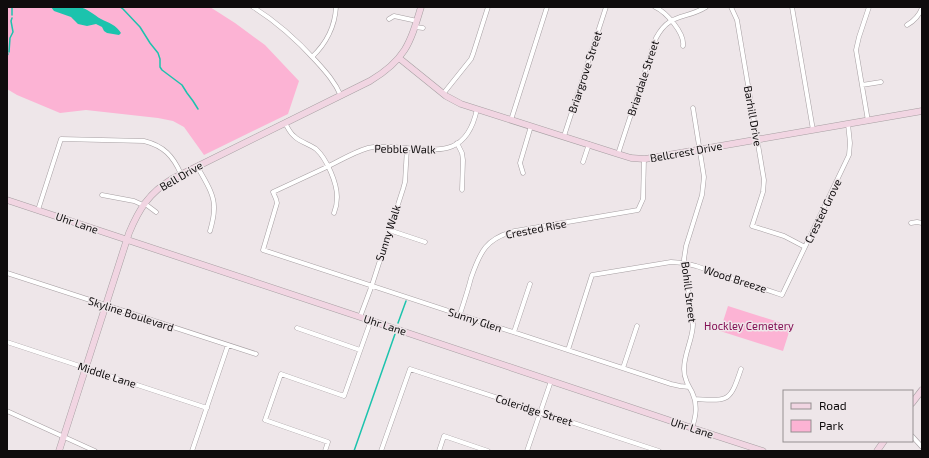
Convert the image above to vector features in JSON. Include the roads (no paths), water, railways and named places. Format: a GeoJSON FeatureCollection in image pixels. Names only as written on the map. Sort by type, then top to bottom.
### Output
{"type":"FeatureCollection","features":[{"type":"Feature","properties":{"kind":"street"},"geometry":{"type":"LineString","coordinates":[[253,7],[288,33],[312,57],[332,78],[341,96]]}},
{"type":"Feature","properties":{"kind":"street"},"geometry":{"type":"LineString","coordinates":[[312,57],[323,46],[328,37],[336,7]]}},
{"type":"Feature","properties":{"kind":"street","name":"Bell Drive"},"geometry":{"type":"LineString","coordinates":[[58,451],[127,240],[136,216],[143,204],[165,183],[379,76],[400,58],[407,46],[421,7]]}},
{"type":"Feature","properties":{"kind":"street"},"geometry":{"type":"LineString","coordinates":[[444,94],[471,59],[488,7]]}},
{"type":"Feature","properties":{"kind":"street"},"geometry":{"type":"LineString","coordinates":[[511,120],[547,7]]}},
{"type":"Feature","properties":{"kind":"street","name":"Briargrove Street"},"geometry":{"type":"LineString","coordinates":[[564,136],[606,7]]}},
{"type":"Feature","properties":{"kind":"street"},"geometry":{"type":"LineString","coordinates":[[655,7],[671,20],[681,34],[683,46]]}},
{"type":"Feature","properties":{"kind":"street","name":"Briardale Street"},"geometry":{"type":"LineString","coordinates":[[618,154],[656,38],[660,31],[671,20],[706,7]]}},
{"type":"Feature","properties":{"kind":"street","name":"Barhill Drive"},"geometry":{"type":"LineString","coordinates":[[731,7],[736,20],[764,180],[764,188],[752,226],[784,236],[805,247]]}},
{"type":"Feature","properties":{"kind":"street"},"geometry":{"type":"LineString","coordinates":[[792,7],[813,130]]}},
{"type":"Feature","properties":{"kind":"street"},"geometry":{"type":"LineString","coordinates":[[868,121],[856,54],[857,45],[869,7]]}},
{"type":"Feature","properties":{"kind":"street"},"geometry":{"type":"LineString","coordinates":[[907,25],[913,22],[922,8]]}},
{"type":"Feature","properties":{"kind":"street"},"geometry":{"type":"LineString","coordinates":[[389,19],[394,16],[423,28]]}},
{"type":"Feature","properties":{"kind":"street","name":"Bellcrest Drive"},"geometry":{"type":"LineString","coordinates":[[400,58],[456,102],[631,158],[644,159],[922,112]]}},
{"type":"Feature","properties":{"kind":"street"},"geometry":{"type":"LineString","coordinates":[[862,85],[881,82]]}},
{"type":"Feature","properties":{"kind":"street","name":"Bohill Street"},"geometry":{"type":"LineString","coordinates":[[692,428],[696,413],[695,399],[684,373],[684,361],[694,324],[684,259],[686,246],[704,189],[704,178],[693,108]]}},
{"type":"Feature","properties":{"kind":"street","name":"Pebble Walk"},"geometry":{"type":"LineString","coordinates":[[262,250],[277,203],[273,192],[360,151],[372,147],[438,150],[449,147],[457,143],[468,133],[477,109]]}},
{"type":"Feature","properties":{"kind":"street"},"geometry":{"type":"LineString","coordinates":[[285,123],[294,136],[310,145],[321,155],[328,166],[337,190],[337,203],[334,213]]}},
{"type":"Feature","properties":{"kind":"street","name":"Crested Grove"},"geometry":{"type":"LineString","coordinates":[[782,295],[849,155],[850,143],[848,124]]}},
{"type":"Feature","properties":{"kind":"street"},"geometry":{"type":"LineString","coordinates":[[523,173],[520,163],[531,126]]}},
{"type":"Feature","properties":{"kind":"street"},"geometry":{"type":"LineString","coordinates":[[38,210],[61,139],[144,141],[161,148],[176,162],[182,174]]}},
{"type":"Feature","properties":{"kind":"street"},"geometry":{"type":"LineString","coordinates":[[457,143],[462,153],[463,160],[462,190]]}},
{"type":"Feature","properties":{"kind":"street"},"geometry":{"type":"LineString","coordinates":[[582,162],[589,144]]}},
{"type":"Feature","properties":{"kind":"street","name":"Sunny Walk"},"geometry":{"type":"LineString","coordinates":[[360,317],[372,285],[405,182],[407,148]]}},
{"type":"Feature","properties":{"kind":"street","name":"Crested Rise"},"geometry":{"type":"LineString","coordinates":[[460,314],[477,262],[486,246],[497,238],[515,231],[638,210],[643,199],[644,159]]}},
{"type":"Feature","properties":{"kind":"street"},"geometry":{"type":"LineString","coordinates":[[197,166],[212,194],[214,202],[213,219],[210,231]]}},
{"type":"Feature","properties":{"kind":"street"},"geometry":{"type":"LineString","coordinates":[[102,195],[134,201],[143,204],[156,212]]}},
{"type":"Feature","properties":{"kind":"street","name":"Uhr Lane"},"geometry":{"type":"LineString","coordinates":[[7,200],[763,451]]}},
{"type":"Feature","properties":{"kind":"street"},"geometry":{"type":"LineString","coordinates":[[911,223],[922,223]]}},
{"type":"Feature","properties":{"kind":"street"},"geometry":{"type":"LineString","coordinates":[[389,230],[425,242]]}},
{"type":"Feature","properties":{"kind":"street","name":"Sunny Glen"},"geometry":{"type":"LineString","coordinates":[[262,250],[671,384],[689,386]]}},
{"type":"Feature","properties":{"kind":"street","name":"Wood Breeze"},"geometry":{"type":"LineString","coordinates":[[568,350],[592,275],[671,262],[684,263],[782,295]]}},
{"type":"Feature","properties":{"kind":"street","name":"Skyline Boulevard"},"geometry":{"type":"LineString","coordinates":[[7,273],[256,354]]}},
{"type":"Feature","properties":{"kind":"street"},"geometry":{"type":"LineString","coordinates":[[514,332],[530,284]]}},
{"type":"Feature","properties":{"kind":"street"},"geometry":{"type":"LineString","coordinates":[[325,451],[328,442],[265,420],[281,374],[344,396],[371,320]]}},
{"type":"Feature","properties":{"kind":"street"},"geometry":{"type":"LineString","coordinates":[[622,368],[637,326]]}},
{"type":"Feature","properties":{"kind":"street"},"geometry":{"type":"LineString","coordinates":[[297,328],[360,350]]}},
{"type":"Feature","properties":{"kind":"street","name":"Middle Lane"},"geometry":{"type":"LineString","coordinates":[[7,342],[207,408]]}},
{"type":"Feature","properties":{"kind":"street"},"geometry":{"type":"LineString","coordinates":[[192,451],[228,346]]}},
{"type":"Feature","properties":{"kind":"street","name":"Coleridge Street"},"geometry":{"type":"LineString","coordinates":[[382,451],[410,369],[659,451]]}},
{"type":"Feature","properties":{"kind":"street"},"geometry":{"type":"LineString","coordinates":[[695,399],[717,400],[728,397],[735,387],[741,369]]}},
{"type":"Feature","properties":{"kind":"street"},"geometry":{"type":"LineString","coordinates":[[527,451],[551,380]]}},
{"type":"Feature","properties":{"kind":"street"},"geometry":{"type":"LineString","coordinates":[[913,403],[922,390]]}},
{"type":"Feature","properties":{"kind":"street"},"geometry":{"type":"LineString","coordinates":[[7,411],[95,451]]}},
{"type":"Feature","properties":{"kind":"street"},"geometry":{"type":"LineString","coordinates":[[439,451],[444,436],[488,451]]}},
{"type":"Feature","properties":{"kind":"street"},"geometry":{"type":"LineString","coordinates":[[913,437],[922,448],[920,451]]}},
{"type":"Feature","properties":{"kind":"street"},"geometry":{"type":"LineString","coordinates":[[877,451],[883,442]]}},
{"type":"Feature","properties":{"kind":"waterway"},"geometry":{"type":"LineString","coordinates":[[12,7],[12,15]]}},
{"type":"Feature","properties":{"kind":"waterway"},"geometry":{"type":"LineString","coordinates":[[120,7],[140,27],[158,53],[160,67],[162,70],[182,85],[198,109]]}},
{"type":"Feature","properties":{"kind":"waterway"},"geometry":{"type":"LineString","coordinates":[[9,52],[10,38],[13,32],[11,21],[12,18]]}},
{"type":"Feature","properties":{"kind":"waterway"},"geometry":{"type":"LineString","coordinates":[[398,323],[406,301]]}},
{"type":"Feature","properties":{"kind":"waterway"},"geometry":{"type":"LineString","coordinates":[[354,451],[395,334]]}},
{"type":"Feature","properties":{"kind":"park label","name":"Hockley Cemetery"},"geometry":{"type":"Point","coordinates":[749,326]}}]}
